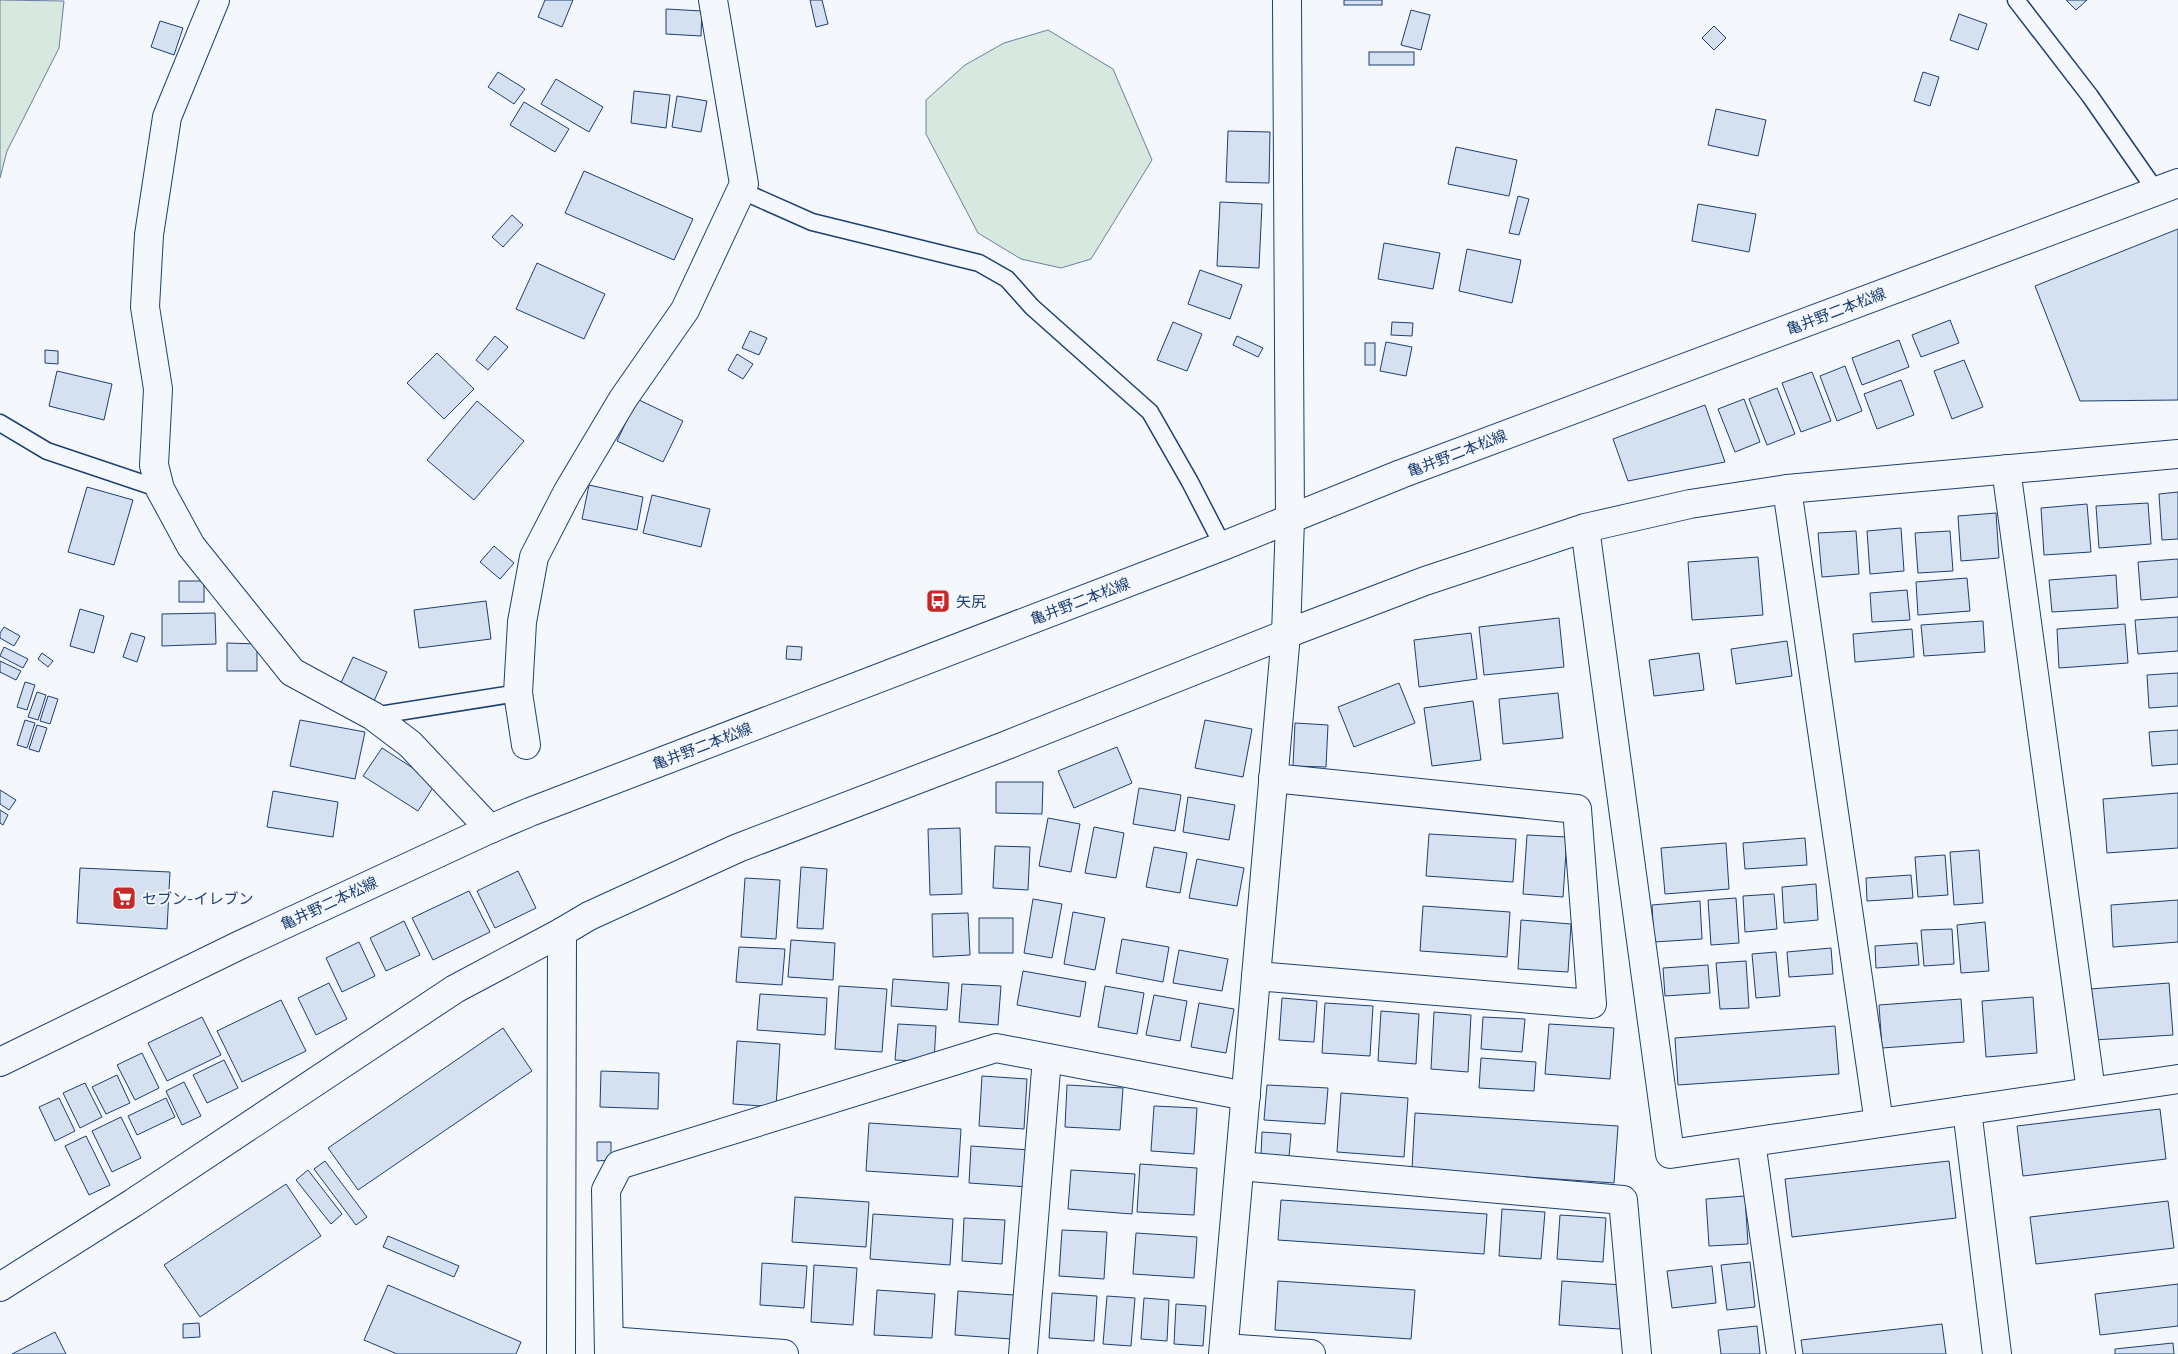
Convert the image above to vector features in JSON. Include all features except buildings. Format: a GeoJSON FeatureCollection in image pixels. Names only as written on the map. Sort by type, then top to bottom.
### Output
{"type":"FeatureCollection","features":[{"type":"Feature","properties":{"kind":"street"},"geometry":{"type":"LineString","coordinates":[[215,0],[167,118],[149,235],[146,307],[158,389],[154,465],[160,489],[191,546],[292,672],[373,716],[410,744],[490,829]]}},
{"type":"Feature","properties":{"kind":"street"},"geometry":{"type":"LineString","coordinates":[[526,745],[518,693],[522,622],[534,557],[567,493],[623,399],[685,310],[744,184],[713,0]]}},
{"type":"Feature","properties":{"kind":"street"},"geometry":{"type":"LineString","coordinates":[[1287,0],[1290,520],[1286,634],[1224,1351],[1311,1354]]}},
{"type":"Feature","properties":{"kind":"street","name":"亀井野二本松線"},"geometry":{"type":"LineString","coordinates":[[0,1062],[240,945],[490,829],[1290,520],[1401,474],[2167,187]]}},
{"type":"Feature","properties":{"kind":"street"},"geometry":{"type":"LineString","coordinates":[[0,1287],[133,1204],[455,989],[589,916],[738,848],[1002,747],[1286,634],[1425,581],[1585,528],[1690,504],[1787,489],[2178,454]]}},
{"type":"Feature","properties":{"kind":"street"},"geometry":{"type":"LineString","coordinates":[[2006,469],[2091,1091]]}},
{"type":"Feature","properties":{"kind":"street"},"geometry":{"type":"LineString","coordinates":[[1787,489],[1879,1123]]}},
{"type":"Feature","properties":{"kind":"street"},"geometry":{"type":"LineString","coordinates":[[1585,528],[1670,1154],[2091,1091],[2177,1083]]}},
{"type":"Feature","properties":{"kind":"street"},"geometry":{"type":"LineString","coordinates":[[1256,976],[1592,1004],[1577,809],[1273,778]]}},
{"type":"Feature","properties":{"kind":"street"},"geometry":{"type":"LineString","coordinates":[[560,1354],[562,932]]}},
{"type":"Feature","properties":{"kind":"street"},"geometry":{"type":"LineString","coordinates":[[784,1354],[609,1348],[606,1190],[619,1165],[996,1048],[1246,1096]]}},
{"type":"Feature","properties":{"kind":"street"},"geometry":{"type":"LineString","coordinates":[[1023,1354],[1047,1058]]}},
{"type":"Feature","properties":{"kind":"street"},"geometry":{"type":"LineString","coordinates":[[1967,1110],[1997,1354]]}},
{"type":"Feature","properties":{"kind":"street"},"geometry":{"type":"LineString","coordinates":[[1751,1142],[1781,1354]]}},
{"type":"Feature","properties":{"kind":"street"},"geometry":{"type":"LineString","coordinates":[[1240,1166],[1622,1200],[1637,1354]]}},
{"type":"Feature","properties":{"kind":"lane"},"geometry":{"type":"LineString","coordinates":[[2016,0],[2090,96],[2167,187]]}},
{"type":"Feature","properties":{"kind":"lane"},"geometry":{"type":"LineString","coordinates":[[740,190],[812,222],[979,263],[1007,279],[1032,307],[1150,412],[1190,482],[1222,546]]}},
{"type":"Feature","properties":{"kind":"lane"},"geometry":{"type":"LineString","coordinates":[[0,422],[47,451],[160,489]]}},
{"type":"Feature","properties":{"kind":"lane"},"geometry":{"type":"LineString","coordinates":[[373,716],[518,693]]}},
{"type":"Feature","properties":{"kind":"shaded area"},"geometry":{"type":"Polygon","coordinates":[[[0,0],[64,1],[59,48],[7,151],[0,178],[0,0]]]}},
{"type":"Feature","properties":{"kind":"shaded area"},"geometry":{"type":"Polygon","coordinates":[[[1048,30],[1113,69],[1152,160],[1091,259],[1061,268],[1021,259],[978,233],[926,134],[926,100],[965,65],[1004,43],[1048,30]]]}},
{"type":"Feature","properties":{"kind":"place","name":"矢尻"},"geometry":{"type":"Point","coordinates":[938,601]}},
{"type":"Feature","properties":{"kind":"place","name":"セブン-イレブン"},"geometry":{"type":"Point","coordinates":[124,898]}}]}
